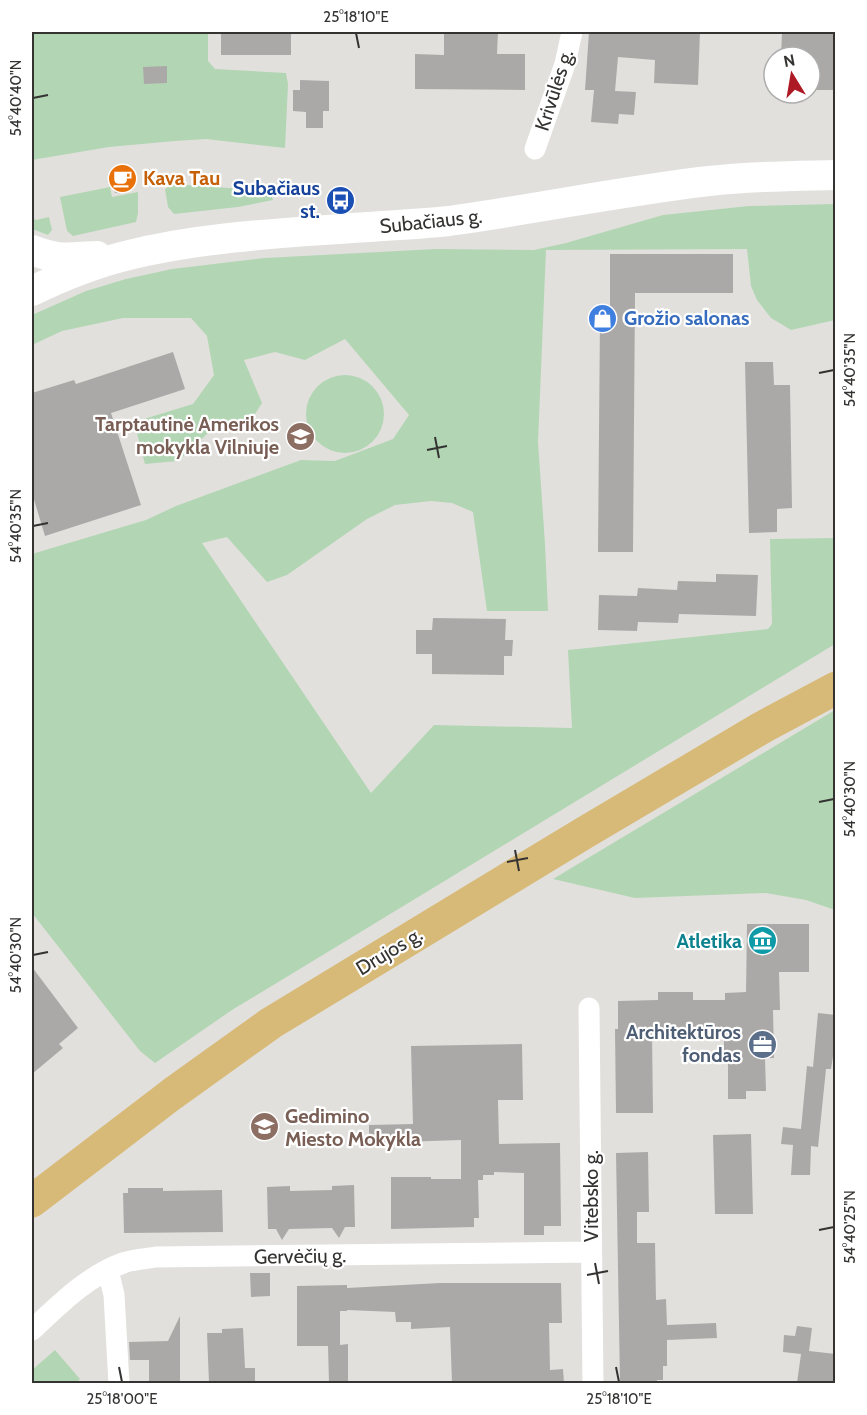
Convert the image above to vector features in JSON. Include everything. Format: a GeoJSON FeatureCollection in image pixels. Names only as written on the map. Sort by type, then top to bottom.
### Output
{"type":"FeatureCollection","features":[{"type":"Feature","properties":{"kind":"main road","name":"Subačiaus g."},"geometry":{"type":"LineString","coordinates":[[32,291],[66,276],[124,256],[160,248],[249,236],[448,221],[712,180],[836,175]]}},
{"type":"Feature","properties":{"kind":"main road"},"geometry":{"type":"LineString","coordinates":[[32,250],[58,258],[124,256]]}},
{"type":"Feature","properties":{"kind":"main road","name":"Drujos g."},"geometry":{"type":"LineString","coordinates":[[763,727],[836,672]]}},
{"type":"Feature","properties":{"kind":"main road","name":"Drujos g."},"geometry":{"type":"LineString","coordinates":[[32,1201],[172,1094],[271,1023],[763,727],[836,688]]}},
{"type":"Feature","properties":{"kind":"street","name":"Krivūlės g."},"geometry":{"type":"LineString","coordinates":[[535,149],[566,64],[572,32]]}},
{"type":"Feature","properties":{"kind":"street","name":"Vitebsko g."},"geometry":{"type":"LineString","coordinates":[[589,1008],[593,1383]]}},
{"type":"Feature","properties":{"kind":"street","name":"Gervėčių g."},"geometry":{"type":"LineString","coordinates":[[32,1330],[91,1279],[130,1261],[156,1257],[591,1252]]}},
{"type":"Feature","properties":{"kind":"street"},"geometry":{"type":"LineString","coordinates":[[108,1270],[114,1295],[119,1383]]}},
{"type":"Feature","properties":{"kind":"green space"},"geometry":{"type":"Polygon","coordinates":[[[32,32],[208,32],[208,61],[215,69],[286,73],[288,84],[285,148],[206,139],[109,147],[32,160],[32,32]]]}},
{"type":"Feature","properties":{"kind":"green space"},"geometry":{"type":"Polygon","coordinates":[[[174,184],[270,191],[273,200],[238,207],[174,214],[168,207],[165,189],[174,184]]]}},
{"type":"Feature","properties":{"kind":"green space"},"geometry":{"type":"Polygon","coordinates":[[[110,187],[112,197],[138,192],[136,222],[73,236],[67,231],[60,197],[110,187]]]}},
{"type":"Feature","properties":{"kind":"green space"},"geometry":{"type":"Polygon","coordinates":[[[835,204],[835,320],[791,330],[771,318],[757,300],[751,286],[747,249],[546,250],[538,442],[548,611],[487,611],[473,512],[452,503],[431,501],[395,505],[367,519],[287,575],[267,582],[227,537],[202,543],[371,793],[434,725],[572,728],[568,650],[768,629],[772,624],[770,539],[835,538],[835,644],[232,1010],[155,1063],[140,1051],[32,913],[32,554],[146,520],[176,506],[301,460],[335,461],[393,439],[409,415],[345,339],[305,360],[275,352],[244,360],[262,403],[248,425],[208,433],[178,461],[145,464],[134,422],[193,404],[214,375],[207,336],[191,318],[123,318],[62,331],[32,345],[32,315],[86,291],[172,269],[265,258],[436,249],[534,250],[663,215],[749,206],[835,204]]]}},
{"type":"Feature","properties":{"kind":"green space"},"geometry":{"type":"Polygon","coordinates":[[[49,217],[52,230],[48,235],[32,229],[32,218],[36,220],[49,217]]]}},
{"type":"Feature","properties":{"kind":"green space"},"geometry":{"type":"Polygon","coordinates":[[[345,375],[360,378],[373,386],[381,399],[384,414],[381,429],[373,442],[360,450],[345,453],[330,450],[317,442],[309,429],[306,414],[309,399],[317,386],[330,378],[345,375]]]}},
{"type":"Feature","properties":{"kind":"green space"},"geometry":{"type":"Polygon","coordinates":[[[835,710],[835,910],[806,900],[766,893],[635,898],[553,879],[835,710]]]}},
{"type":"Feature","properties":{"kind":"green space"},"geometry":{"type":"Polygon","coordinates":[[[55,1350],[80,1379],[76,1383],[32,1383],[32,1370],[55,1350]]]}},
{"type":"Feature","properties":{"kind":"building"},"geometry":{"type":"Polygon","coordinates":[[[221,32],[291,32],[291,55],[221,55],[221,32]]]}},
{"type":"Feature","properties":{"kind":"building"},"geometry":{"type":"Polygon","coordinates":[[[444,32],[498,32],[497,54],[525,54],[525,90],[415,89],[415,54],[444,55],[444,32]]]}},
{"type":"Feature","properties":{"kind":"building"},"geometry":{"type":"Polygon","coordinates":[[[589,32],[700,32],[698,85],[654,83],[655,60],[618,57],[615,91],[636,92],[634,115],[619,114],[618,124],[591,122],[594,90],[585,90],[589,32]]]}},
{"type":"Feature","properties":{"kind":"building"},"geometry":{"type":"Polygon","coordinates":[[[782,32],[836,32],[836,90],[822,90],[822,45],[781,45],[782,32]]]}},
{"type":"Feature","properties":{"kind":"building"},"geometry":{"type":"Polygon","coordinates":[[[167,66],[167,83],[144,84],[143,67],[167,66]]]}},
{"type":"Feature","properties":{"kind":"building"},"geometry":{"type":"Polygon","coordinates":[[[300,80],[329,81],[329,111],[323,111],[323,128],[306,128],[306,112],[293,111],[293,90],[300,90],[300,80]]]}},
{"type":"Feature","properties":{"kind":"building"},"geometry":{"type":"Polygon","coordinates":[[[130,173],[133,189],[115,193],[111,176],[130,173]]]}},
{"type":"Feature","properties":{"kind":"building"},"geometry":{"type":"Polygon","coordinates":[[[610,254],[733,254],[733,293],[635,293],[633,552],[598,552],[600,317],[610,317],[610,254]]]}},
{"type":"Feature","properties":{"kind":"building"},"geometry":{"type":"Polygon","coordinates":[[[173,352],[185,389],[111,413],[141,505],[45,536],[32,493],[32,393],[74,380],[76,384],[173,352]]]}},
{"type":"Feature","properties":{"kind":"building"},"geometry":{"type":"Polygon","coordinates":[[[745,362],[773,362],[774,385],[790,385],[792,508],[777,509],[777,532],[749,533],[745,362]]]}},
{"type":"Feature","properties":{"kind":"building"},"geometry":{"type":"Polygon","coordinates":[[[716,574],[758,575],[756,616],[679,614],[678,623],[638,622],[637,631],[598,630],[599,595],[637,596],[638,588],[677,590],[678,581],[716,582],[716,574]]]}},
{"type":"Feature","properties":{"kind":"building"},"geometry":{"type":"Polygon","coordinates":[[[433,618],[506,619],[505,640],[513,640],[512,656],[504,656],[504,675],[432,674],[432,654],[416,654],[416,630],[432,630],[433,618]]]}},
{"type":"Feature","properties":{"kind":"building"},"geometry":{"type":"Polygon","coordinates":[[[747,924],[809,924],[809,972],[779,972],[780,1010],[773,1010],[774,1058],[765,1058],[766,1091],[746,1091],[746,1099],[728,1099],[728,1060],[724,1060],[724,1033],[652,1033],[653,1113],[616,1113],[615,1029],[618,1029],[618,1001],[658,1000],[658,992],[693,992],[693,1000],[725,1000],[725,993],[746,992],[747,924]]]}},
{"type":"Feature","properties":{"kind":"building"},"geometry":{"type":"Polygon","coordinates":[[[32,967],[78,1028],[59,1044],[63,1048],[32,1074],[32,967]]]}},
{"type":"Feature","properties":{"kind":"building"},"geometry":{"type":"Polygon","coordinates":[[[818,1013],[836,1015],[836,1037],[831,1069],[826,1069],[818,1147],[811,1146],[810,1175],[791,1175],[793,1145],[781,1144],[783,1127],[801,1129],[807,1066],[813,1067],[818,1013]]]}},
{"type":"Feature","properties":{"kind":"building"},"geometry":{"type":"Polygon","coordinates":[[[522,1044],[523,1100],[498,1100],[499,1144],[560,1143],[561,1226],[544,1226],[544,1235],[524,1235],[524,1173],[494,1172],[494,1175],[483,1175],[483,1180],[478,1180],[479,1218],[474,1218],[474,1227],[391,1229],[391,1177],[461,1179],[461,1140],[369,1143],[369,1125],[413,1124],[411,1046],[522,1044]]]}},
{"type":"Feature","properties":{"kind":"building"},"geometry":{"type":"Polygon","coordinates":[[[751,1134],[753,1214],[715,1214],[713,1135],[751,1134]]]}},
{"type":"Feature","properties":{"kind":"building"},"geometry":{"type":"Polygon","coordinates":[[[648,1152],[649,1212],[637,1212],[637,1243],[655,1243],[656,1300],[666,1299],[667,1325],[716,1323],[717,1338],[667,1340],[667,1366],[663,1366],[663,1380],[657,1380],[657,1383],[620,1383],[616,1153],[648,1152]]]}},
{"type":"Feature","properties":{"kind":"building"},"geometry":{"type":"Polygon","coordinates":[[[354,1185],[355,1227],[345,1227],[339,1238],[332,1228],[289,1229],[282,1240],[276,1229],[268,1229],[267,1187],[290,1186],[290,1191],[332,1190],[332,1186],[354,1185]]]}},
{"type":"Feature","properties":{"kind":"building"},"geometry":{"type":"Polygon","coordinates":[[[128,1188],[163,1188],[163,1191],[222,1190],[223,1232],[124,1233],[123,1193],[128,1193],[128,1188]]]}},
{"type":"Feature","properties":{"kind":"building"},"geometry":{"type":"Polygon","coordinates":[[[250,1273],[270,1273],[270,1296],[251,1297],[250,1273]]]}},
{"type":"Feature","properties":{"kind":"building"},"geometry":{"type":"Polygon","coordinates":[[[440,1283],[561,1283],[562,1323],[549,1323],[550,1370],[563,1369],[564,1383],[452,1383],[450,1327],[411,1329],[411,1322],[396,1322],[395,1312],[340,1311],[340,1345],[348,1344],[348,1383],[329,1383],[328,1346],[297,1346],[297,1286],[347,1285],[347,1288],[440,1283]]]}},
{"type":"Feature","properties":{"kind":"building"},"geometry":{"type":"Polygon","coordinates":[[[180,1316],[180,1383],[149,1383],[149,1360],[130,1360],[129,1342],[168,1341],[180,1316]]]}},
{"type":"Feature","properties":{"kind":"building"},"geometry":{"type":"Polygon","coordinates":[[[797,1326],[812,1328],[809,1351],[836,1354],[836,1383],[797,1383],[801,1354],[783,1352],[784,1335],[795,1336],[797,1326]]]}},
{"type":"Feature","properties":{"kind":"building"},"geometry":{"type":"Polygon","coordinates":[[[243,1328],[245,1368],[255,1368],[255,1383],[209,1383],[207,1333],[222,1333],[222,1329],[243,1328]]]}},
{"type":"Feature","properties":{"kind":"place","name":"Kava Tau"},"geometry":{"type":"Point","coordinates":[122,178]}},
{"type":"Feature","properties":{"kind":"place","name":"Subačiaus st."},"geometry":{"type":"Point","coordinates":[341,200]}},
{"type":"Feature","properties":{"kind":"place","name":"Grožio salonas"},"geometry":{"type":"Point","coordinates":[603,318]}},
{"type":"Feature","properties":{"kind":"place","name":"Tarptautinė Amerikos mokykla Vilniuje"},"geometry":{"type":"Point","coordinates":[300,436]}},
{"type":"Feature","properties":{"kind":"place","name":"Atletika"},"geometry":{"type":"Point","coordinates":[763,941]}},
{"type":"Feature","properties":{"kind":"place","name":"Architektūros fondas"},"geometry":{"type":"Point","coordinates":[762,1044]}},
{"type":"Feature","properties":{"kind":"place","name":"Gedimino Miesto Mokykla"},"geometry":{"type":"Point","coordinates":[264,1127]}}]}
